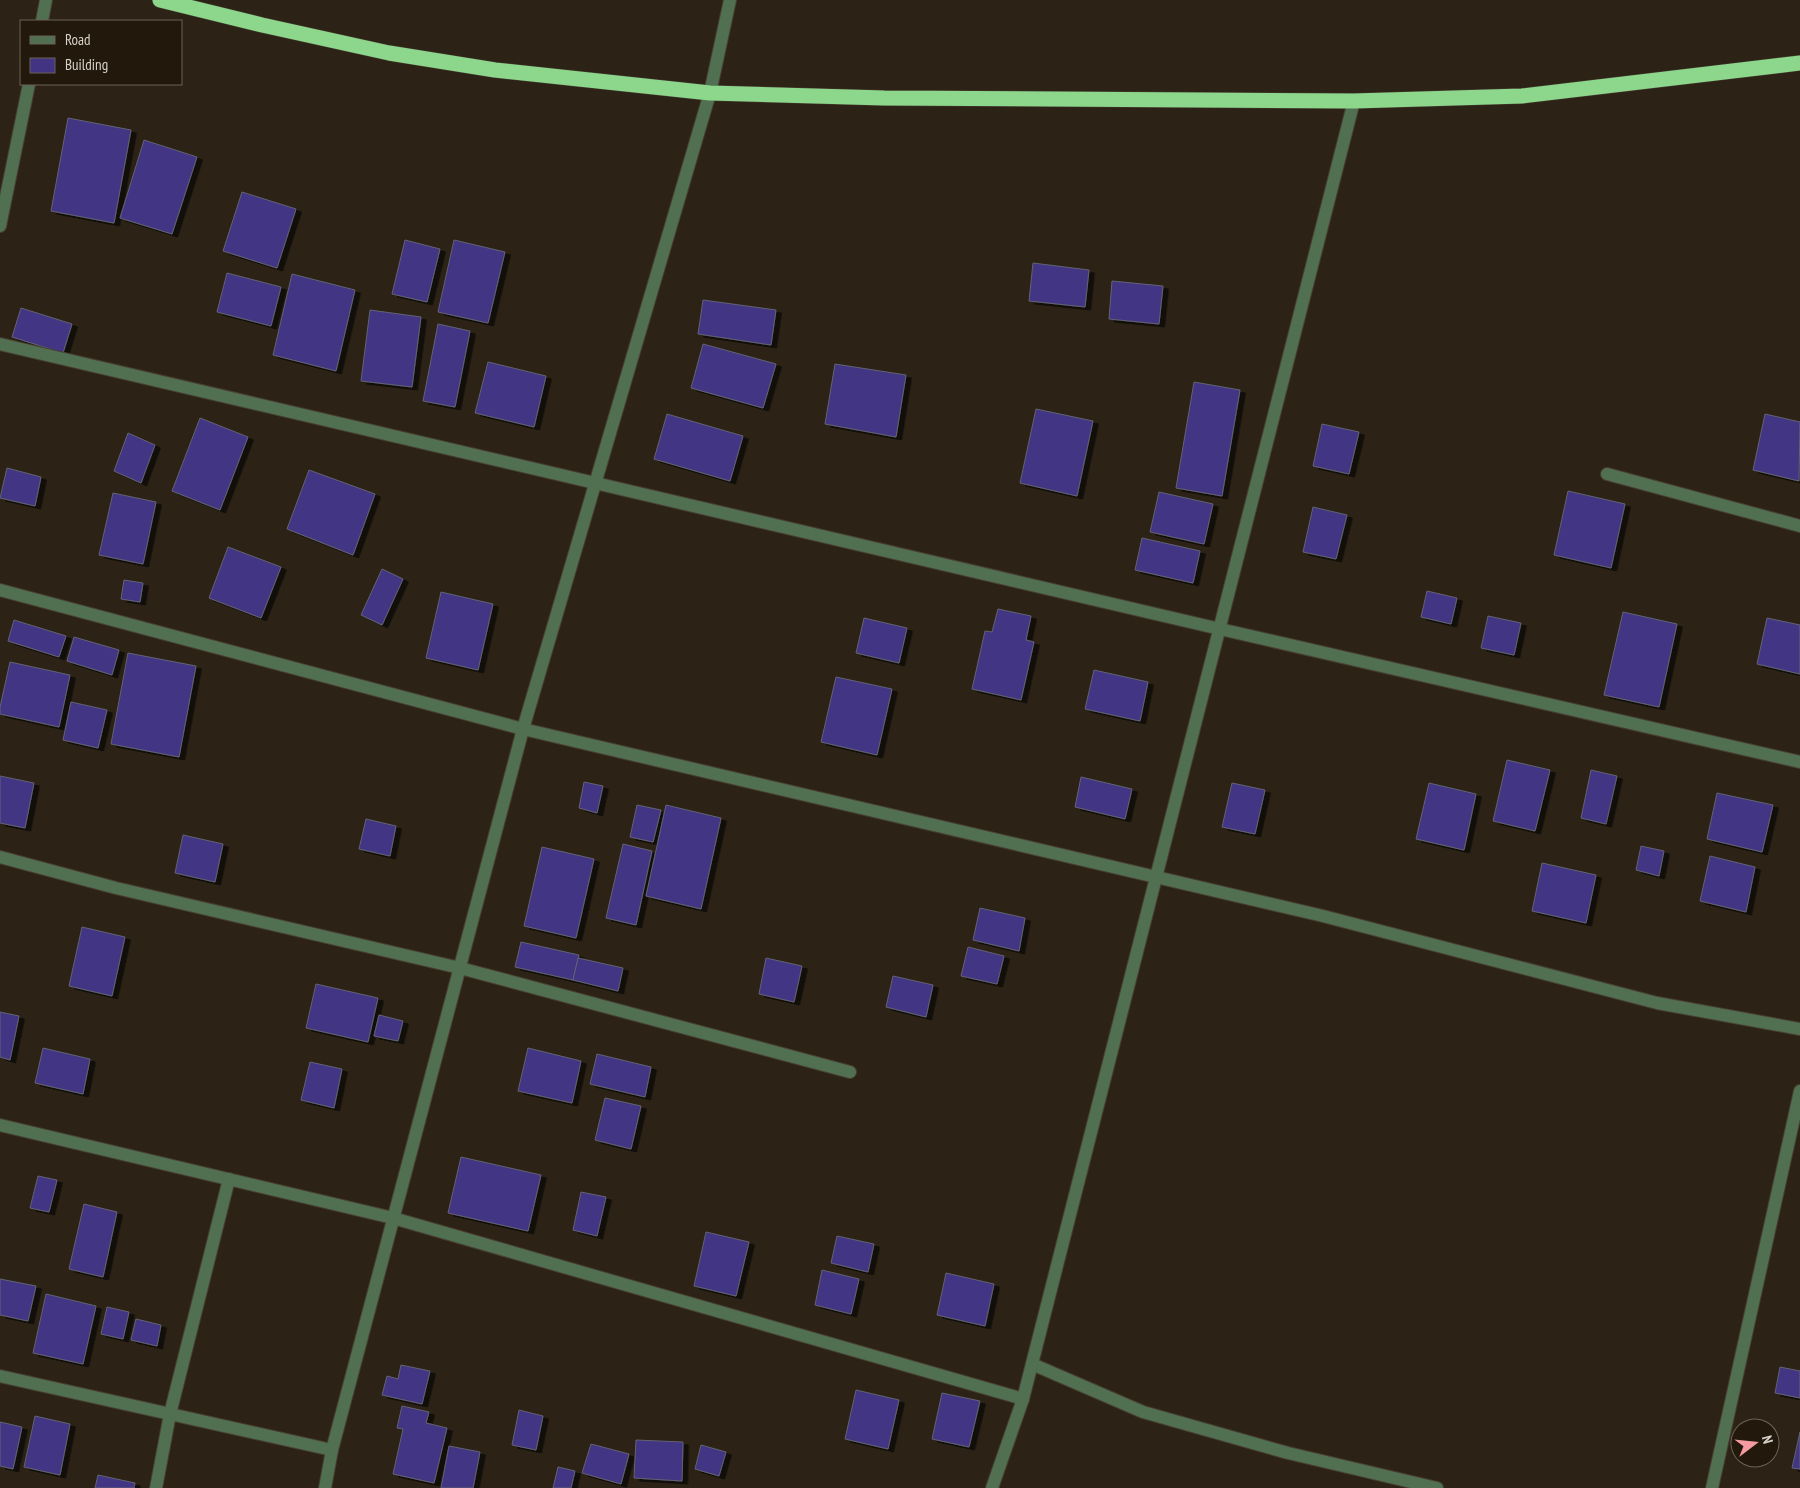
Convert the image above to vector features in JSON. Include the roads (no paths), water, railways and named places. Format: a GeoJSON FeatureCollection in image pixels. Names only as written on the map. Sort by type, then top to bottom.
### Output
{"type":"FeatureCollection","features":[{"type":"Feature","properties":{"kind":"highway"},"geometry":{"type":"LineString","coordinates":[[160,0],[262,25],[399,54],[495,70],[710,93],[884,98],[1354,101],[1522,96],[1800,63]]}},
{"type":"Feature","properties":{"kind":"street"},"geometry":{"type":"LineString","coordinates":[[42,20],[46,0]]}},
{"type":"Feature","properties":{"kind":"street"},"geometry":{"type":"LineString","coordinates":[[325,1488],[332,1450],[523,728],[710,93],[730,0]]}},
{"type":"Feature","properties":{"kind":"street"},"geometry":{"type":"LineString","coordinates":[[0,226],[29,85]]}},
{"type":"Feature","properties":{"kind":"street"},"geometry":{"type":"LineString","coordinates":[[992,1488],[1023,1399],[1354,101]]}},
{"type":"Feature","properties":{"kind":"street"},"geometry":{"type":"LineString","coordinates":[[0,344],[1220,629],[1800,762]]}},
{"type":"Feature","properties":{"kind":"street"},"geometry":{"type":"LineString","coordinates":[[1608,474],[1800,526]]}},
{"type":"Feature","properties":{"kind":"street"},"geometry":{"type":"LineString","coordinates":[[0,590],[523,728],[1323,916],[1657,1003],[1800,1029]]}},
{"type":"Feature","properties":{"kind":"street"},"geometry":{"type":"LineString","coordinates":[[0,857],[116,888],[460,968],[850,1072]]}},
{"type":"Feature","properties":{"kind":"street"},"geometry":{"type":"LineString","coordinates":[[1712,1488],[1800,1091]]}},
{"type":"Feature","properties":{"kind":"street"},"geometry":{"type":"LineString","coordinates":[[0,1125],[393,1218],[1023,1399]]}},
{"type":"Feature","properties":{"kind":"street"},"geometry":{"type":"LineString","coordinates":[[156,1488],[170,1414],[229,1179]]}},
{"type":"Feature","properties":{"kind":"street"},"geometry":{"type":"LineString","coordinates":[[1032,1364],[1143,1412],[1288,1453],[1437,1488]]}},
{"type":"Feature","properties":{"kind":"street"},"geometry":{"type":"LineString","coordinates":[[0,1376],[332,1450]]}}]}
